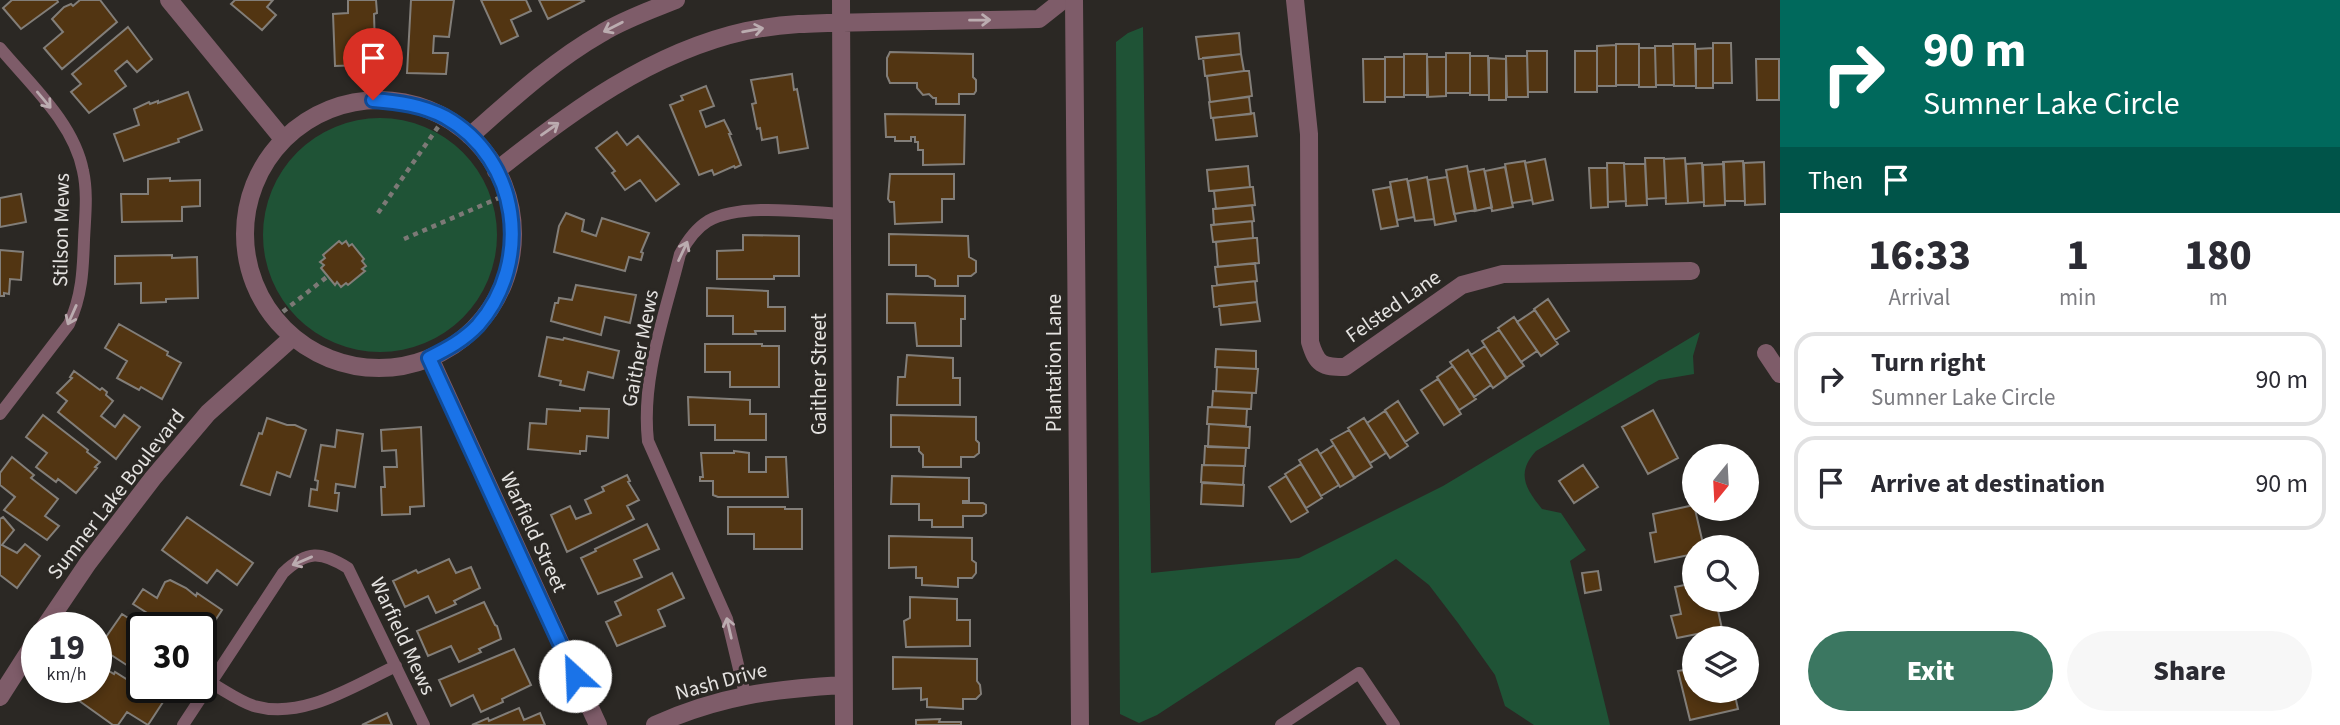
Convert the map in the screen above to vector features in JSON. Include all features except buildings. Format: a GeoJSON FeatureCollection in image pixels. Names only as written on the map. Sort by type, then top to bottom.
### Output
{"type":"FeatureCollection","features":[{"type":"Feature","properties":{"kind":"street"},"geometry":{"type":"LineString","coordinates":[[169,0],[284,139]]}},
{"type":"Feature","properties":{"kind":"street"},"geometry":{"type":"LineString","coordinates":[[470,136],[546,70],[574,51],[635,16],[676,0]]}},
{"type":"Feature","properties":{"kind":"street","name":"Gaither Street"},"geometry":{"type":"LineString","coordinates":[[841,0],[844,725]]}},
{"type":"Feature","properties":{"kind":"street"},"geometry":{"type":"LineString","coordinates":[[496,171],[542,134],[645,68],[745,31],[799,23],[1038,19],[1063,0]]}},
{"type":"Feature","properties":{"kind":"street","name":"Plantation Lane"},"geometry":{"type":"LineString","coordinates":[[1074,0],[1080,725]]}},
{"type":"Feature","properties":{"kind":"street","name":"Felsted Lane"},"geometry":{"type":"LineString","coordinates":[[1295,0],[1309,134],[1310,342],[1315,358],[1327,367],[1345,368],[1462,285],[1482,278],[1503,274],[1691,271]]}},
{"type":"Feature","properties":{"kind":"street"},"geometry":{"type":"LineString","coordinates":[[373,100],[404,102],[445,117],[470,136],[496,171],[508,194],[513,224],[512,252],[507,274],[493,304],[476,326],[456,344],[429,358],[407,365],[383,368],[352,365],[328,358],[293,337],[267,308],[254,283],[246,256],[244,228],[248,200],[258,174],[284,139],[317,114],[341,105],[373,100]]}},
{"type":"Feature","properties":{"kind":"street","name":"Sumner Lake Boulevard"},"geometry":{"type":"LineString","coordinates":[[55,612],[136,499],[208,413],[293,337]]}},
{"type":"Feature","properties":{"kind":"street"},"geometry":{"type":"LineString","coordinates":[[1766,354],[1780,373]]}},
{"type":"Feature","properties":{"kind":"street","name":"Warfield Street"},"geometry":{"type":"LineString","coordinates":[[429,358],[598,725]]}},
{"type":"Feature","properties":{"kind":"street"},"geometry":{"type":"LineString","coordinates":[[0,696],[21,664]]}},
{"type":"Feature","properties":{"kind":"street","name":"Nash Drive"},"geometry":{"type":"LineString","coordinates":[[654,725],[745,694],[843,685]]}},
{"type":"Feature","properties":{"kind":"lane","name":"Stilson Mews"},"geometry":{"type":"LineString","coordinates":[[0,48],[60,120],[78,152],[85,187],[83,275],[75,311],[69,324],[0,414]]}},
{"type":"Feature","properties":{"kind":"lane","name":"Gaither Mews"},"geometry":{"type":"LineString","coordinates":[[745,694],[727,619],[648,441],[645,416],[648,383],[680,254],[691,236],[707,222],[722,216],[751,211],[842,214]]}},
{"type":"Feature","properties":{"kind":"lane","name":"Warfield Mews"},"geometry":{"type":"LineString","coordinates":[[217,674],[283,573],[307,556],[329,556],[348,568],[424,725]]}},
{"type":"Feature","properties":{"kind":"lane"},"geometry":{"type":"LineString","coordinates":[[217,686],[253,706],[282,710],[312,705],[396,666]]}},
{"type":"Feature","properties":{"kind":"lane"},"geometry":{"type":"LineString","coordinates":[[1281,725],[1359,673],[1394,725]]}},
{"type":"Feature","properties":{"kind":"lane","name":"Warfield Mews"},"geometry":{"type":"LineString","coordinates":[[183,725],[198,703]]}},
{"type":"Feature","properties":{"kind":"path"},"geometry":{"type":"LineString","coordinates":[[378,213],[445,117]]}},
{"type":"Feature","properties":{"kind":"path"},"geometry":{"type":"LineString","coordinates":[[404,239],[508,194]]}},
{"type":"Feature","properties":{"kind":"path"},"geometry":{"type":"LineString","coordinates":[[275,318],[328,276]]}},
{"type":"Feature","properties":{"kind":"green space"},"geometry":{"type":"Polygon","coordinates":[[[1143,27],[1151,573],[1299,558],[1443,486],[1700,332],[1693,356],[1694,374],[1659,380],[1536,451],[1526,466],[1527,487],[1536,501],[1542,509],[1561,513],[1586,550],[1570,561],[1610,725],[1534,725],[1505,706],[1495,675],[1458,623],[1429,585],[1396,559],[1157,715],[1139,723],[1120,714],[1116,42],[1143,27]]]}},
{"type":"Feature","properties":{"kind":"green space"},"geometry":{"type":"Polygon","coordinates":[[[380,118],[425,127],[445,138],[470,161],[488,190],[497,235],[488,280],[477,300],[454,325],[425,343],[380,352],[335,343],[315,332],[290,309],[272,280],[263,235],[272,190],[283,170],[306,145],[335,127],[380,118]]]}},
{"type":"Feature","properties":{"kind":"route"},"geometry":{"type":"LineString","coordinates":[[373,100],[404,102],[445,117],[458,126],[484,152],[508,194],[513,224],[512,252],[507,274],[493,304],[476,326],[456,344],[429,358],[575,676]]}}]}
